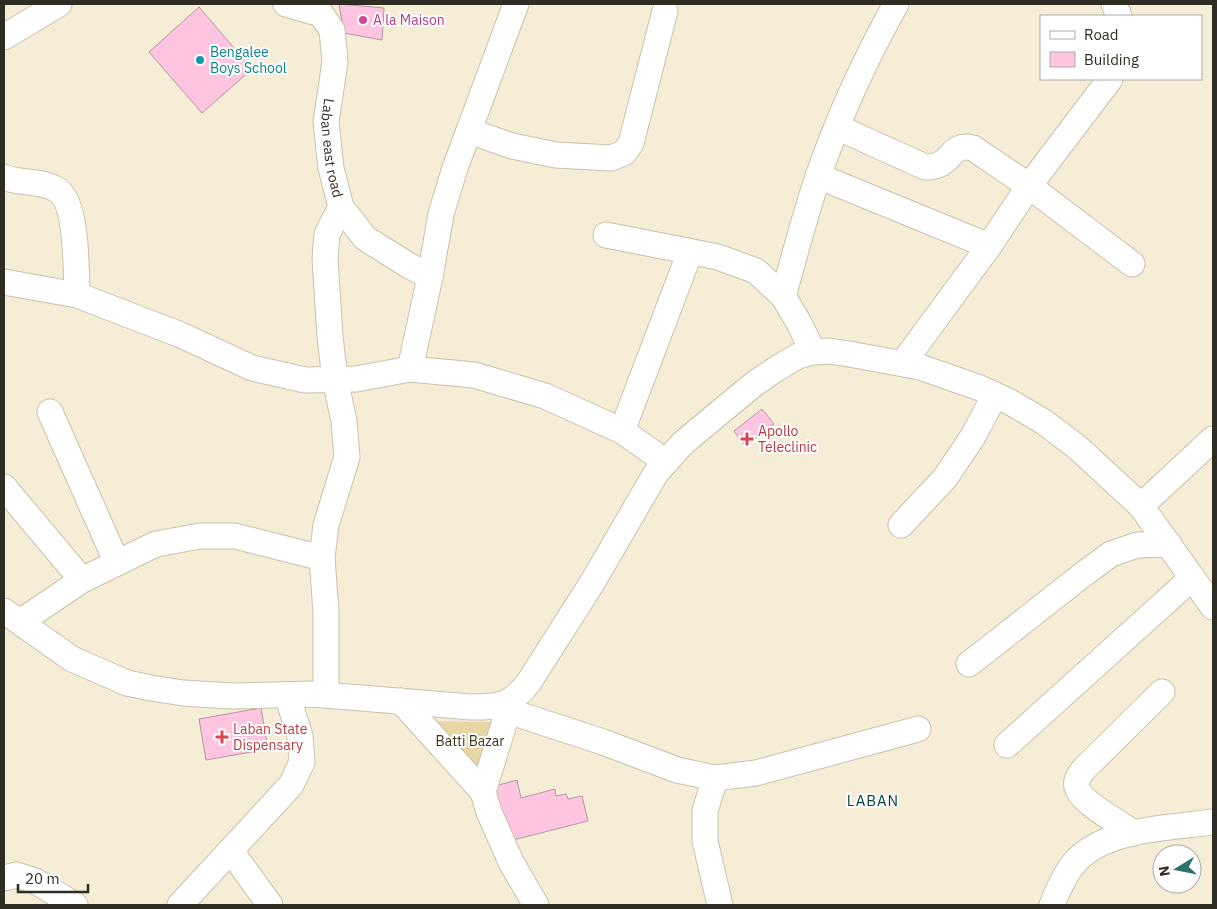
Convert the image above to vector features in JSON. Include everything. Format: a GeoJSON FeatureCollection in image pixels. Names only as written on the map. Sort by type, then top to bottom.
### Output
{"type":"FeatureCollection","features":[{"type":"Feature","properties":{"kind":"street"},"geometry":{"type":"LineString","coordinates":[[4,37],[59,4]]}},
{"type":"Feature","properties":{"kind":"street","name":"Laban east road"},"geometry":{"type":"LineString","coordinates":[[286,4],[321,14],[332,30],[335,62],[326,122],[331,168],[341,206],[365,238],[430,277]]}},
{"type":"Feature","properties":{"kind":"street"},"geometry":{"type":"LineString","coordinates":[[410,370],[441,214],[469,131],[516,4]]}},
{"type":"Feature","properties":{"kind":"street"},"geometry":{"type":"LineString","coordinates":[[783,296],[818,176],[837,127],[878,37],[896,4]]}},
{"type":"Feature","properties":{"kind":"street"},"geometry":{"type":"LineString","coordinates":[[469,131],[512,146],[556,155],[612,158],[624,153],[631,143],[665,11]]}},
{"type":"Feature","properties":{"kind":"street"},"geometry":{"type":"LineString","coordinates":[[903,363],[990,246],[1029,186],[1109,80]]}},
{"type":"Feature","properties":{"kind":"street"},"geometry":{"type":"LineString","coordinates":[[837,127],[925,167],[943,164],[956,149],[964,146],[973,148],[1029,186],[1132,264]]}},
{"type":"Feature","properties":{"kind":"street"},"geometry":{"type":"LineString","coordinates":[[818,176],[990,246]]}},
{"type":"Feature","properties":{"kind":"street"},"geometry":{"type":"LineString","coordinates":[[4,177],[57,189],[68,203],[73,222],[77,295]]}},
{"type":"Feature","properties":{"kind":"street"},"geometry":{"type":"LineString","coordinates":[[326,695],[326,612],[322,558],[326,526],[347,457],[344,421],[335,379],[326,302],[325,258],[327,234],[341,206]]}},
{"type":"Feature","properties":{"kind":"street"},"geometry":{"type":"LineString","coordinates":[[606,236],[718,257],[756,271],[783,296],[813,352]]}},
{"type":"Feature","properties":{"kind":"street"},"geometry":{"type":"LineString","coordinates":[[622,431],[690,252]]}},
{"type":"Feature","properties":{"kind":"street"},"geometry":{"type":"LineString","coordinates":[[4,282],[77,295],[181,334],[252,368],[306,380],[356,379],[410,370],[474,375],[545,396],[622,431],[666,462]]}},
{"type":"Feature","properties":{"kind":"street"},"geometry":{"type":"LineString","coordinates":[[483,792],[508,706],[528,682],[592,583],[656,473],[683,443],[754,384],[798,356],[813,352],[836,352],[903,363],[950,377],[995,395],[1044,422],[1077,447],[1141,506],[1213,607]]}},
{"type":"Feature","properties":{"kind":"street"},"geometry":{"type":"LineString","coordinates":[[901,525],[945,478],[972,438],[995,395]]}},
{"type":"Feature","properties":{"kind":"street"},"geometry":{"type":"LineString","coordinates":[[50,412],[117,563]]}},
{"type":"Feature","properties":{"kind":"street"},"geometry":{"type":"LineString","coordinates":[[1141,506],[1213,439]]}},
{"type":"Feature","properties":{"kind":"street"},"geometry":{"type":"LineString","coordinates":[[4,487],[82,580]]}},
{"type":"Feature","properties":{"kind":"street"},"geometry":{"type":"LineString","coordinates":[[322,558],[235,536],[200,536],[156,544],[12,617],[72,659],[127,683],[183,693],[232,696],[326,695],[470,707],[503,705],[677,770],[715,778],[756,773],[918,729]]}},
{"type":"Feature","properties":{"kind":"street"},"geometry":{"type":"LineString","coordinates":[[969,664],[1111,554],[1137,545],[1169,544]]}},
{"type":"Feature","properties":{"kind":"street"},"geometry":{"type":"LineString","coordinates":[[1008,745],[1192,578]]}},
{"type":"Feature","properties":{"kind":"street"},"geometry":{"type":"LineString","coordinates":[[1134,833],[1085,800],[1077,790],[1077,778],[1162,692]]}},
{"type":"Feature","properties":{"kind":"street"},"geometry":{"type":"LineString","coordinates":[[180,905],[291,785],[302,762],[300,736],[287,694]]}},
{"type":"Feature","properties":{"kind":"street"},"geometry":{"type":"LineString","coordinates":[[401,701],[483,792],[489,812],[511,862],[536,905]]}},
{"type":"Feature","properties":{"kind":"street"},"geometry":{"type":"LineString","coordinates":[[715,778],[705,811],[705,841],[720,905]]}},
{"type":"Feature","properties":{"kind":"street"},"geometry":{"type":"LineString","coordinates":[[1052,905],[1075,862],[1098,843],[1134,833],[1213,822]]}},
{"type":"Feature","properties":{"kind":"street"},"geometry":{"type":"LineString","coordinates":[[231,851],[270,905]]}},
{"type":"Feature","properties":{"kind":"street"},"geometry":{"type":"LineString","coordinates":[[4,878],[17,875],[35,881],[75,905]]}},
{"type":"Feature","properties":{"kind":"green space","name":"Batti Bazar"},"geometry":{"type":"Polygon","coordinates":[[[424,721],[497,722],[477,780],[424,721]]]}},
{"type":"Feature","properties":{"kind":"building","name":"A la Maison"},"geometry":{"type":"Polygon","coordinates":[[[339,4],[384,8],[382,40],[344,33],[339,4]]]}},
{"type":"Feature","properties":{"kind":"building","name":"Bengalee Boys School"},"geometry":{"type":"Polygon","coordinates":[[[199,7],[252,69],[202,113],[149,52],[199,7]]]}},
{"type":"Feature","properties":{"kind":"building"},"geometry":{"type":"Polygon","coordinates":[[[762,409],[774,424],[745,446],[734,431],[762,409]]]}},
{"type":"Feature","properties":{"kind":"building"},"geometry":{"type":"Polygon","coordinates":[[[261,708],[268,749],[206,760],[199,719],[261,708]]]}},
{"type":"Feature","properties":{"kind":"building"},"geometry":{"type":"Polygon","coordinates":[[[517,780],[521,798],[555,789],[556,796],[566,794],[568,799],[582,796],[588,821],[509,841],[495,786],[517,780]]]}},
{"type":"Feature","properties":{"kind":"place","name":"A la Maison"},"geometry":{"type":"Point","coordinates":[363,20]}},
{"type":"Feature","properties":{"kind":"place","name":"Bengalee Boys School"},"geometry":{"type":"Point","coordinates":[200,60]}},
{"type":"Feature","properties":{"kind":"place","name":"Apollo Teleclinic"},"geometry":{"type":"Point","coordinates":[747,439]}},
{"type":"Feature","properties":{"kind":"place","name":"Laban State Dispensary"},"geometry":{"type":"Point","coordinates":[222,737]}},
{"type":"Feature","properties":{"kind":"district","name":"LABAN"},"geometry":{"type":"Point","coordinates":[873,801]}}]}
